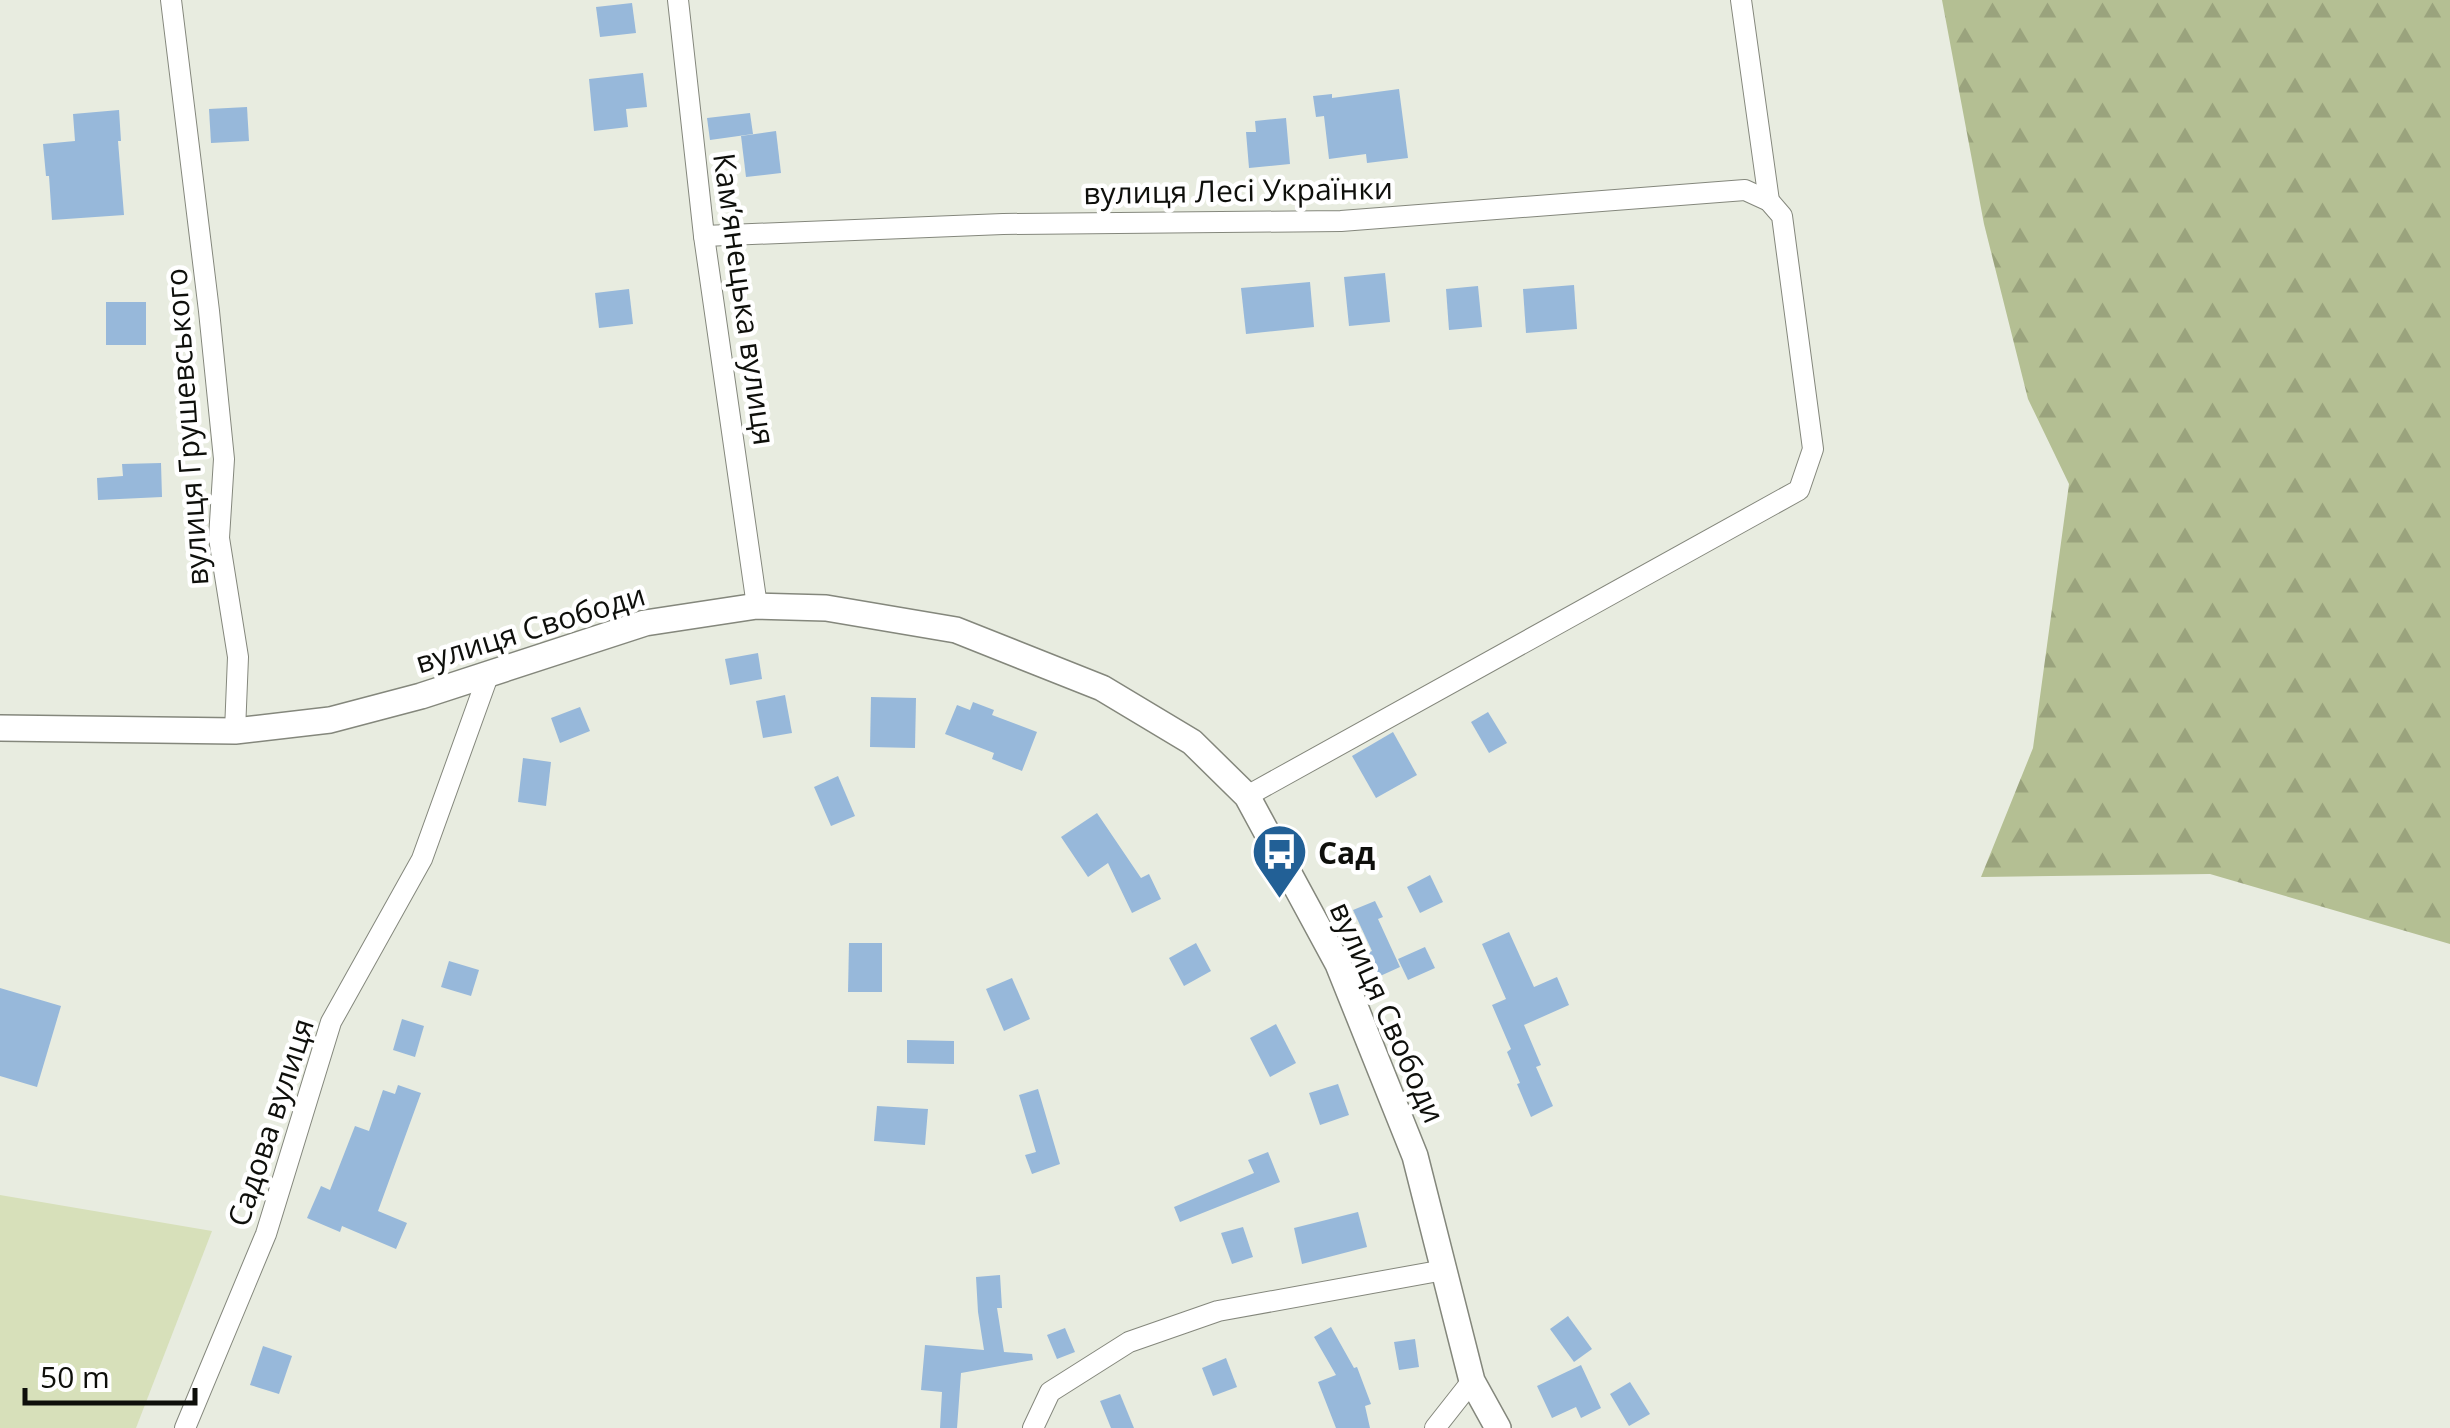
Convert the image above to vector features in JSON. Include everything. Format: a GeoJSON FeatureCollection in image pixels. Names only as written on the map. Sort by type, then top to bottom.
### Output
{"type":"FeatureCollection","features":[{"type":"Feature","properties":{"kind":"street","name":"вулиця Грушевського"},"geometry":{"type":"LineString","coordinates":[[172,0],[224,459],[220,538],[238,657],[234,731]]}},
{"type":"Feature","properties":{"kind":"street","name":"Камʼянецька вулиця"},"geometry":{"type":"LineString","coordinates":[[678,0],[704,236],[757,606]]}},
{"type":"Feature","properties":{"kind":"street"},"geometry":{"type":"LineString","coordinates":[[1247,796],[1799,490],[1813,449],[1782,216],[1769,201],[1741,0]]}},
{"type":"Feature","properties":{"kind":"street","name":"вулиця Лесі Українки"},"geometry":{"type":"LineString","coordinates":[[704,236],[1003,224],[1341,221],[1745,190],[1769,201]]}},
{"type":"Feature","properties":{"kind":"street","name":"вулиця Свободи"},"geometry":{"type":"LineString","coordinates":[[0,728],[234,731],[330,720],[421,696],[645,623],[757,606],[826,608],[956,630],[1102,688],[1192,742],[1247,796],[1338,964],[1415,1156],[1472,1381],[1498,1428]]}},
{"type":"Feature","properties":{"kind":"street","name":"Садова вулиця"},"geometry":{"type":"LineString","coordinates":[[185,1428],[266,1234],[332,1022],[422,859],[489,673]]}},
{"type":"Feature","properties":{"kind":"street"},"geometry":{"type":"LineString","coordinates":[[1033,1428],[1050,1392],[1129,1342],[1218,1310],[1444,1270]]}},
{"type":"Feature","properties":{"kind":"street"},"geometry":{"type":"LineString","coordinates":[[1435,1428],[1472,1381]]}},
{"type":"Feature","properties":{"kind":"green space"},"geometry":{"type":"Polygon","coordinates":[[[1942,0],[2450,0],[2450,944],[2210,874],[1981,877],[2033,748],[2069,484],[2028,399],[1984,224],[1942,0]]]}},
{"type":"Feature","properties":{"kind":"green space"},"geometry":{"type":"Polygon","coordinates":[[[0,1195],[212,1231],[136,1428],[0,1428],[0,1195]]]}},
{"type":"Feature","properties":{"kind":"building"},"geometry":{"type":"Polygon","coordinates":[[[632,3],[636,33],[600,37],[596,7],[632,3]]]}},
{"type":"Feature","properties":{"kind":"building"},"geometry":{"type":"Polygon","coordinates":[[[643,73],[647,107],[626,109],[628,127],[594,131],[589,79],[643,73]]]}},
{"type":"Feature","properties":{"kind":"building"},"geometry":{"type":"Polygon","coordinates":[[[1399,89],[1408,158],[1367,163],[1366,154],[1329,159],[1324,116],[1316,117],[1313,96],[1332,94],[1332,98],[1399,89]]]}},
{"type":"Feature","properties":{"kind":"building"},"geometry":{"type":"Polygon","coordinates":[[[247,107],[249,141],[211,143],[209,109],[247,107]]]}},
{"type":"Feature","properties":{"kind":"building"},"geometry":{"type":"Polygon","coordinates":[[[119,110],[124,215],[52,220],[43,144],[75,141],[73,114],[119,110]]]}},
{"type":"Feature","properties":{"kind":"building"},"geometry":{"type":"Polygon","coordinates":[[[750,113],[753,134],[710,140],[707,118],[750,113]]]}},
{"type":"Feature","properties":{"kind":"building"},"geometry":{"type":"Polygon","coordinates":[[[1286,118],[1290,164],[1249,168],[1246,132],[1256,132],[1255,121],[1286,118]]]}},
{"type":"Feature","properties":{"kind":"building"},"geometry":{"type":"Polygon","coordinates":[[[776,131],[781,173],[746,177],[741,136],[776,131]]]}},
{"type":"Feature","properties":{"kind":"building"},"geometry":{"type":"Polygon","coordinates":[[[1385,273],[1390,322],[1349,326],[1344,277],[1385,273]]]}},
{"type":"Feature","properties":{"kind":"building"},"geometry":{"type":"Polygon","coordinates":[[[1310,282],[1314,327],[1246,334],[1241,288],[1310,282]]]}},
{"type":"Feature","properties":{"kind":"building"},"geometry":{"type":"Polygon","coordinates":[[[1574,285],[1577,329],[1526,333],[1523,289],[1574,285]]]}},
{"type":"Feature","properties":{"kind":"building"},"geometry":{"type":"Polygon","coordinates":[[[1478,286],[1482,327],[1449,330],[1446,289],[1478,286]]]}},
{"type":"Feature","properties":{"kind":"building"},"geometry":{"type":"Polygon","coordinates":[[[629,289],[633,324],[599,328],[595,293],[629,289]]]}},
{"type":"Feature","properties":{"kind":"building"},"geometry":{"type":"Polygon","coordinates":[[[106,302],[146,302],[146,345],[106,345],[106,302]]]}},
{"type":"Feature","properties":{"kind":"building"},"geometry":{"type":"Polygon","coordinates":[[[161,463],[162,497],[98,500],[97,478],[123,476],[122,464],[161,463]]]}},
{"type":"Feature","properties":{"kind":"building"},"geometry":{"type":"Polygon","coordinates":[[[758,653],[762,679],[730,685],[725,659],[758,653]]]}},
{"type":"Feature","properties":{"kind":"building"},"geometry":{"type":"Polygon","coordinates":[[[785,695],[792,733],[763,738],[756,701],[785,695]]]}},
{"type":"Feature","properties":{"kind":"building"},"geometry":{"type":"Polygon","coordinates":[[[871,697],[916,698],[915,748],[870,747],[871,697]]]}},
{"type":"Feature","properties":{"kind":"building"},"geometry":{"type":"Polygon","coordinates":[[[973,702],[994,710],[992,715],[1037,732],[1022,771],[992,759],[994,753],[945,734],[957,705],[970,710],[973,702]]]}},
{"type":"Feature","properties":{"kind":"building"},"geometry":{"type":"Polygon","coordinates":[[[580,707],[590,731],[560,743],[551,718],[580,707]]]}},
{"type":"Feature","properties":{"kind":"building"},"geometry":{"type":"Polygon","coordinates":[[[1488,712],[1507,743],[1489,753],[1471,722],[1488,712]]]}},
{"type":"Feature","properties":{"kind":"building"},"geometry":{"type":"Polygon","coordinates":[[[1393,732],[1417,775],[1376,798],[1352,756],[1393,732]]]}},
{"type":"Feature","properties":{"kind":"building"},"geometry":{"type":"Polygon","coordinates":[[[523,758],[551,762],[546,806],[518,802],[523,758]]]}},
{"type":"Feature","properties":{"kind":"building"},"geometry":{"type":"Polygon","coordinates":[[[838,776],[855,816],[831,826],[814,787],[838,776]]]}},
{"type":"Feature","properties":{"kind":"building"},"geometry":{"type":"Polygon","coordinates":[[[1097,813],[1141,878],[1149,874],[1161,899],[1132,913],[1108,863],[1088,877],[1061,837],[1097,813]]]}},
{"type":"Feature","properties":{"kind":"building"},"geometry":{"type":"Polygon","coordinates":[[[1430,875],[1443,902],[1420,913],[1407,887],[1430,875]]]}},
{"type":"Feature","properties":{"kind":"building"},"geometry":{"type":"Polygon","coordinates":[[[1375,901],[1383,917],[1378,919],[1400,967],[1378,977],[1367,953],[1372,951],[1353,910],[1375,901]]]}},
{"type":"Feature","properties":{"kind":"building"},"geometry":{"type":"Polygon","coordinates":[[[1509,932],[1534,987],[1557,977],[1569,1005],[1524,1025],[1553,1106],[1531,1117],[1507,1052],[1511,1049],[1492,1005],[1506,999],[1482,944],[1509,932]]]}},
{"type":"Feature","properties":{"kind":"building"},"geometry":{"type":"Polygon","coordinates":[[[849,943],[882,943],[882,992],[848,992],[849,943]]]}},
{"type":"Feature","properties":{"kind":"building"},"geometry":{"type":"Polygon","coordinates":[[[1196,943],[1211,971],[1184,986],[1169,958],[1196,943]]]}},
{"type":"Feature","properties":{"kind":"building"},"geometry":{"type":"Polygon","coordinates":[[[1425,947],[1435,968],[1408,980],[1398,959],[1425,947]]]}},
{"type":"Feature","properties":{"kind":"building"},"geometry":{"type":"Polygon","coordinates":[[[449,961],[479,970],[471,996],[441,987],[449,961]]]}},
{"type":"Feature","properties":{"kind":"building"},"geometry":{"type":"Polygon","coordinates":[[[1012,978],[1030,1019],[1004,1031],[986,989],[1012,978]]]}},
{"type":"Feature","properties":{"kind":"building"},"geometry":{"type":"Polygon","coordinates":[[[0,988],[61,1006],[37,1087],[0,1076],[0,988]]]}},
{"type":"Feature","properties":{"kind":"building"},"geometry":{"type":"Polygon","coordinates":[[[402,1019],[424,1026],[415,1057],[393,1050],[402,1019]]]}},
{"type":"Feature","properties":{"kind":"building"},"geometry":{"type":"Polygon","coordinates":[[[1276,1024],[1296,1063],[1270,1077],[1250,1038],[1276,1024]]]}},
{"type":"Feature","properties":{"kind":"building"},"geometry":{"type":"Polygon","coordinates":[[[907,1040],[954,1041],[954,1064],[907,1063],[907,1040]]]}},
{"type":"Feature","properties":{"kind":"building"},"geometry":{"type":"Polygon","coordinates":[[[1338,1084],[1349,1115],[1320,1125],[1309,1093],[1338,1084]]]}},
{"type":"Feature","properties":{"kind":"building"},"geometry":{"type":"Polygon","coordinates":[[[398,1085],[421,1093],[378,1211],[407,1223],[396,1249],[342,1226],[340,1232],[307,1218],[321,1186],[330,1190],[355,1126],[369,1131],[383,1090],[395,1094],[398,1085]]]}},
{"type":"Feature","properties":{"kind":"building"},"geometry":{"type":"Polygon","coordinates":[[[1038,1089],[1060,1164],[1032,1174],[1025,1155],[1036,1152],[1019,1095],[1038,1089]]]}},
{"type":"Feature","properties":{"kind":"building"},"geometry":{"type":"Polygon","coordinates":[[[877,1106],[928,1109],[925,1145],[874,1141],[877,1106]]]}},
{"type":"Feature","properties":{"kind":"building"},"geometry":{"type":"Polygon","coordinates":[[[1268,1152],[1280,1182],[1180,1222],[1174,1207],[1254,1173],[1248,1160],[1268,1152]]]}},
{"type":"Feature","properties":{"kind":"building"},"geometry":{"type":"Polygon","coordinates":[[[1358,1212],[1367,1247],[1302,1264],[1294,1228],[1358,1212]]]}},
{"type":"Feature","properties":{"kind":"building"},"geometry":{"type":"Polygon","coordinates":[[[1243,1227],[1253,1257],[1232,1264],[1221,1233],[1243,1227]]]}},
{"type":"Feature","properties":{"kind":"building"},"geometry":{"type":"Polygon","coordinates":[[[1000,1275],[1002,1308],[997,1308],[1004,1352],[1032,1354],[1033,1360],[961,1373],[957,1428],[940,1428],[942,1392],[921,1390],[925,1345],[984,1350],[976,1277],[1000,1275]]]}},
{"type":"Feature","properties":{"kind":"building"},"geometry":{"type":"Polygon","coordinates":[[[1568,1316],[1592,1349],[1574,1362],[1550,1329],[1568,1316]]]}},
{"type":"Feature","properties":{"kind":"building"},"geometry":{"type":"Polygon","coordinates":[[[1331,1327],[1354,1368],[1357,1367],[1371,1404],[1365,1406],[1370,1428],[1336,1428],[1318,1382],[1336,1375],[1314,1337],[1331,1327]]]}},
{"type":"Feature","properties":{"kind":"building"},"geometry":{"type":"Polygon","coordinates":[[[1065,1328],[1075,1352],[1057,1359],[1047,1335],[1065,1328]]]}},
{"type":"Feature","properties":{"kind":"building"},"geometry":{"type":"Polygon","coordinates":[[[1415,1339],[1419,1367],[1399,1370],[1394,1342],[1415,1339]]]}},
{"type":"Feature","properties":{"kind":"building"},"geometry":{"type":"Polygon","coordinates":[[[263,1346],[292,1356],[279,1394],[250,1385],[263,1346]]]}},
{"type":"Feature","properties":{"kind":"building"},"geometry":{"type":"Polygon","coordinates":[[[1226,1358],[1237,1387],[1213,1396],[1202,1368],[1226,1358]]]}},
{"type":"Feature","properties":{"kind":"building"},"geometry":{"type":"Polygon","coordinates":[[[1581,1365],[1601,1408],[1581,1418],[1576,1407],[1552,1418],[1537,1386],[1581,1365]]]}},
{"type":"Feature","properties":{"kind":"building"},"geometry":{"type":"Polygon","coordinates":[[[1630,1382],[1650,1414],[1629,1426],[1610,1394],[1630,1382]]]}},
{"type":"Feature","properties":{"kind":"building"},"geometry":{"type":"Polygon","coordinates":[[[1120,1394],[1134,1428],[1111,1428],[1100,1401],[1120,1394]]]}},
{"type":"Feature","properties":{"kind":"place","name":"Сад"},"geometry":{"type":"Point","coordinates":[1279,901]}}]}
